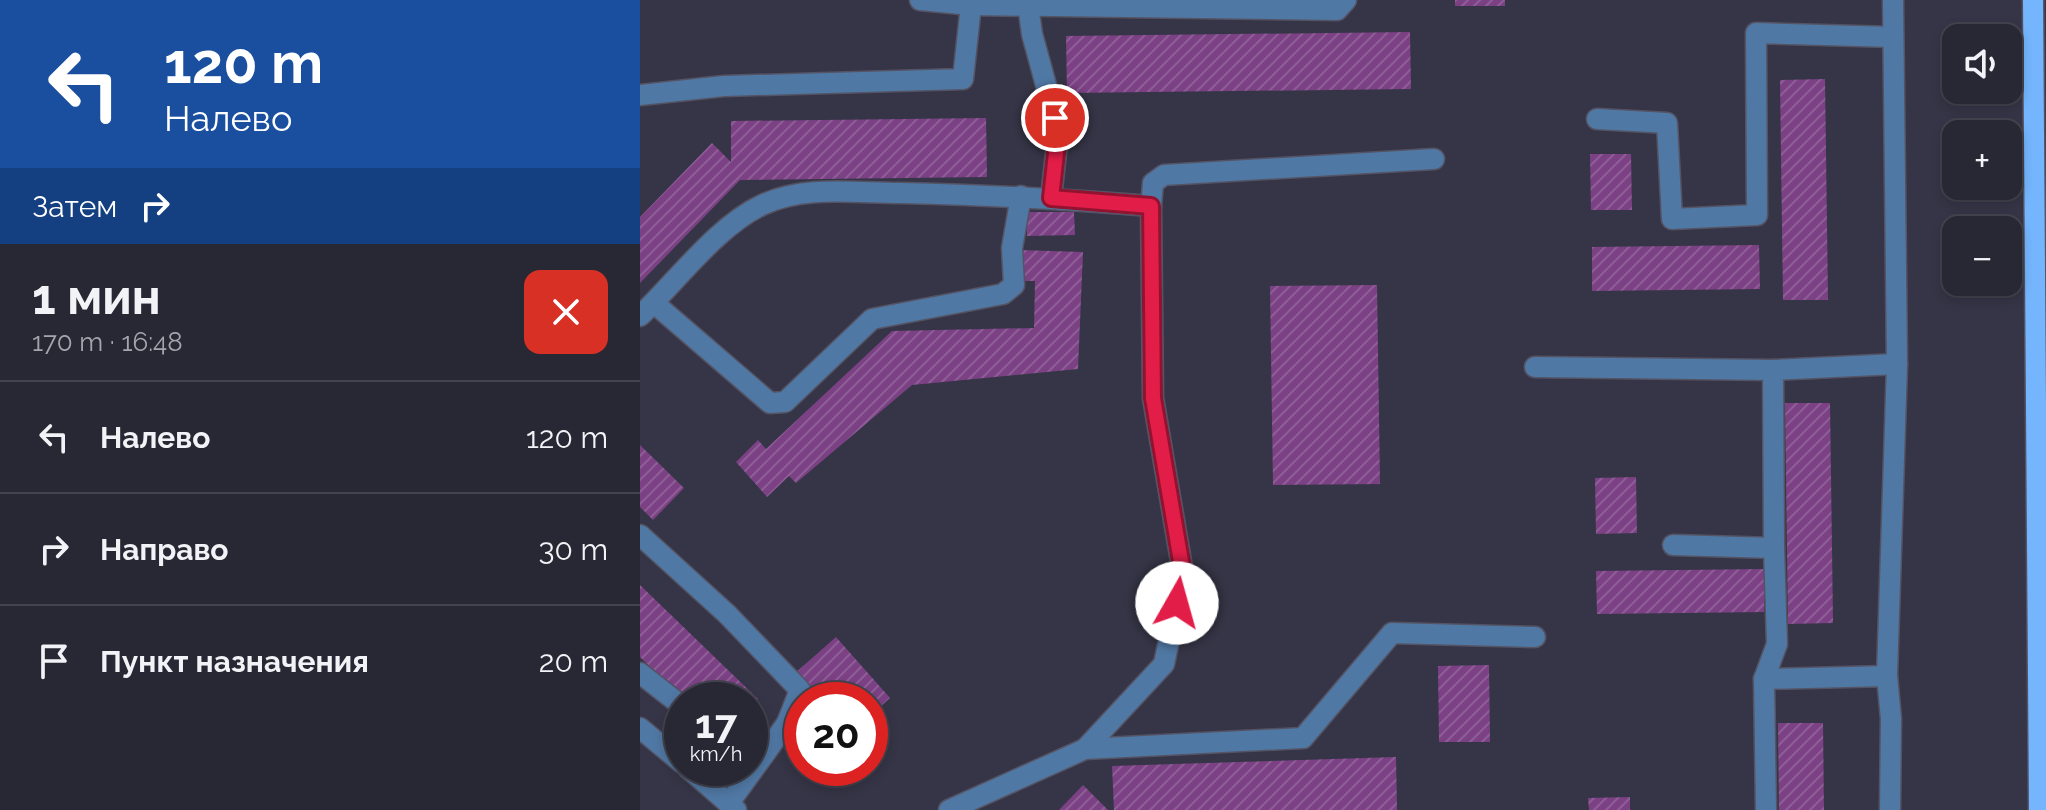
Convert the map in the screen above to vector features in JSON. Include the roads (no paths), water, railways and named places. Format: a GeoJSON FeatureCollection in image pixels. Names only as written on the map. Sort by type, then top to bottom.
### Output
{"type":"FeatureCollection","features":[{"type":"Feature","properties":{"kind":"main road"},"geometry":{"type":"LineString","coordinates":[[2033,0],[2042,569],[2039,810]]}},
{"type":"Feature","properties":{"kind":"lane"},"geometry":{"type":"LineString","coordinates":[[920,0],[971,5],[1337,10],[1346,0]]}},
{"type":"Feature","properties":{"kind":"lane"},"geometry":{"type":"LineString","coordinates":[[1890,810],[1891,719],[1887,676],[1897,364],[1893,0]]}},
{"type":"Feature","properties":{"kind":"lane"},"geometry":{"type":"LineString","coordinates":[[640,95],[724,86],[963,79],[971,5]]}},
{"type":"Feature","properties":{"kind":"lane"},"geometry":{"type":"LineString","coordinates":[[1028,5],[1032,34],[1055,118],[1057,144],[1051,198]]}},
{"type":"Feature","properties":{"kind":"lane"},"geometry":{"type":"LineString","coordinates":[[1597,119],[1667,123],[1672,219],[1757,215],[1756,33],[1893,37]]}},
{"type":"Feature","properties":{"kind":"lane"},"geometry":{"type":"LineString","coordinates":[[1085,749],[1164,664],[1183,573],[1153,398],[1153,183],[1164,175],[1434,159]]}},
{"type":"Feature","properties":{"kind":"lane"},"geometry":{"type":"LineString","coordinates":[[1021,196],[1012,248],[1014,285],[1003,294],[872,319],[785,402],[770,403],[647,309],[737,220],[762,205],[802,192],[1021,196],[1151,206]]}},
{"type":"Feature","properties":{"kind":"lane"},"geometry":{"type":"LineString","coordinates":[[1535,367],[1773,370],[1897,364]]}},
{"type":"Feature","properties":{"kind":"lane"},"geometry":{"type":"LineString","coordinates":[[1766,810],[1764,679],[1777,644],[1773,370]]}},
{"type":"Feature","properties":{"kind":"lane"},"geometry":{"type":"LineString","coordinates":[[640,535],[727,614],[800,690],[787,723],[768,745]]}},
{"type":"Feature","properties":{"kind":"lane"},"geometry":{"type":"LineString","coordinates":[[1673,545],[1774,548]]}},
{"type":"Feature","properties":{"kind":"lane"},"geometry":{"type":"LineString","coordinates":[[949,810],[1085,749],[1303,738],[1392,633],[1535,637]]}},
{"type":"Feature","properties":{"kind":"lane"},"geometry":{"type":"LineString","coordinates":[[640,673],[664,692]]}},
{"type":"Feature","properties":{"kind":"lane"},"geometry":{"type":"LineString","coordinates":[[1764,679],[1887,676]]}},
{"type":"Feature","properties":{"kind":"lane"},"geometry":{"type":"LineString","coordinates":[[640,728],[664,748]]}},
{"type":"Feature","properties":{"kind":"lane"},"geometry":{"type":"LineString","coordinates":[[709,786],[732,806],[742,786]]}}]}
